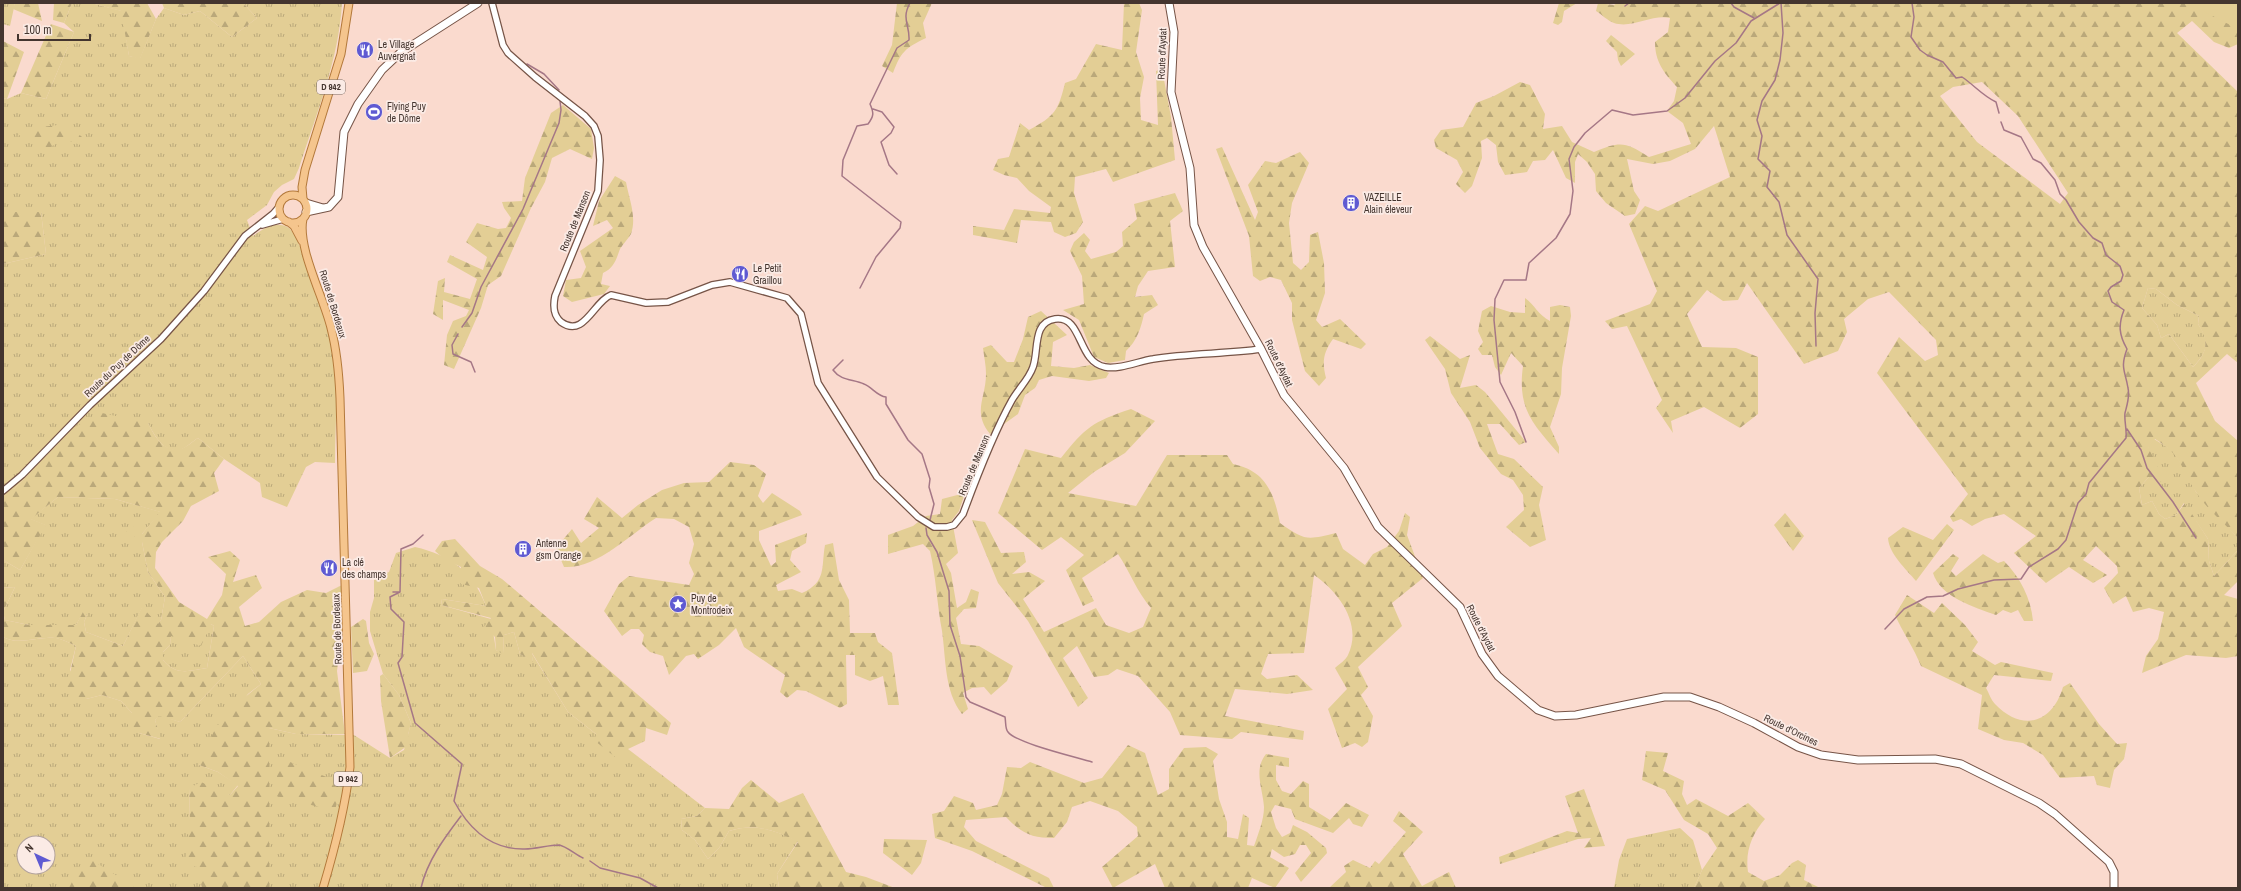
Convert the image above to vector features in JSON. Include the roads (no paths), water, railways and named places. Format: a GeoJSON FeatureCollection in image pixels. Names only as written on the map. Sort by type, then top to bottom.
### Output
{"type":"FeatureCollection","features":[{"type":"Feature","properties":{"kind":"main road","name":"D 942"},"geometry":{"type":"LineString","coordinates":[[304,201],[302,187],[305,170],[341,54],[349,3]]}},
{"type":"Feature","properties":{"kind":"main road"},"geometry":{"type":"LineString","coordinates":[[325,208],[304,201],[295,195],[289,195],[281,200],[279,207],[280,215],[286,221],[294,223],[304,215],[325,208],[331,205],[338,197],[342,139],[346,127],[358,104],[378,74],[400,53],[478,3]]}},
{"type":"Feature","properties":{"kind":"main road","name":"Route d'Aydat"},"geometry":{"type":"LineString","coordinates":[[1170,3],[1174,32],[1171,92],[1190,168],[1194,224],[1203,247],[1261,349],[1284,396],[1344,468],[1369,515],[1378,527],[1460,608],[1482,654],[1498,676]]}},
{"type":"Feature","properties":{"kind":"main road","name":"D 942"},"geometry":{"type":"LineString","coordinates":[[289,195],[297,186],[305,170]]}},
{"type":"Feature","properties":{"kind":"main road"},"geometry":{"type":"LineString","coordinates":[[304,201],[304,215]]}},
{"type":"Feature","properties":{"kind":"main road","name":"Route de Bordeaux"},"geometry":{"type":"LineString","coordinates":[[304,215],[301,226],[306,250],[331,327],[338,358],[350,729],[350,767],[346,798],[323,888]]}},
{"type":"Feature","properties":{"kind":"main road","name":"Route de Bordeaux"},"geometry":{"type":"LineString","coordinates":[[286,221],[294,226],[306,250]]}},
{"type":"Feature","properties":{"kind":"main road","name":"Route d'Orcines"},"geometry":{"type":"LineString","coordinates":[[1498,676],[1538,710],[1555,716],[1576,715],[1664,697],[1690,697],[1719,707],[1754,723],[1798,747],[1821,755],[1858,760],[1940,760],[1961,764],[2022,794],[2055,814],[2109,862],[2114,872],[2114,888]]}},
{"type":"Feature","properties":{"kind":"street","name":"Route de Manson"},"geometry":{"type":"LineString","coordinates":[[492,3],[504,45],[508,53],[535,77],[586,116],[594,126],[598,136],[600,160],[598,191],[555,296],[553,304],[555,315],[563,323],[576,326],[590,317],[601,302],[611,295],[646,303],[668,302],[707,287],[727,282],[748,285],[784,296],[796,306],[801,314],[818,383],[872,470],[883,485],[918,517],[934,527],[941,528],[954,525],[963,514],[1007,410],[1030,375],[1036,356],[1038,334],[1047,322],[1062,318],[1069,321],[1076,329],[1081,344],[1091,360],[1104,367],[1112,368],[1153,359],[1261,349]]}},
{"type":"Feature","properties":{"kind":"street","name":"Route du Puy de Dôme"},"geometry":{"type":"LineString","coordinates":[[3,491],[19,478],[90,405],[164,336],[204,291],[236,247],[279,207]]}},
{"type":"Feature","properties":{"kind":"street"},"geometry":{"type":"LineString","coordinates":[[255,228],[286,221]]}},
{"type":"Feature","properties":{"kind":"waterway"},"geometry":{"type":"LineString","coordinates":[[860,288],[876,257],[900,228],[901,222],[842,176],[843,160],[857,126],[868,124],[871,119],[873,112],[870,104],[897,48],[909,40],[906,13],[910,3]]}},
{"type":"Feature","properties":{"kind":"waterway"},"geometry":{"type":"LineString","coordinates":[[1625,6],[1629,3]]}},
{"type":"Feature","properties":{"kind":"waterway"},"geometry":{"type":"LineString","coordinates":[[1731,3],[1734,7],[1754,18]]}},
{"type":"Feature","properties":{"kind":"waterway"},"geometry":{"type":"LineString","coordinates":[[1526,442],[1515,412],[1500,382],[1494,320],[1495,299],[1504,280],[1526,280],[1529,263],[1556,238],[1570,214],[1573,191],[1569,159],[1574,147],[1585,133],[1612,110],[1633,115],[1667,111],[1685,98],[1715,61],[1736,43],[1751,21],[1780,3]]}},
{"type":"Feature","properties":{"kind":"waterway"},"geometry":{"type":"LineString","coordinates":[[1781,3],[1783,33],[1780,60],[1775,80],[1762,101],[1757,120],[1762,136],[1758,159],[1770,171],[1767,187],[1779,202],[1787,235],[1818,279],[1815,313],[1816,346]]}},
{"type":"Feature","properties":{"kind":"waterway"},"geometry":{"type":"LineString","coordinates":[[1912,3],[1914,17],[1911,37],[1920,50],[1943,62],[1956,78],[1962,77],[1987,97],[1996,102],[1999,113]]}},
{"type":"Feature","properties":{"kind":"waterway"},"geometry":{"type":"LineString","coordinates":[[527,64],[544,74],[559,90]]}},
{"type":"Feature","properties":{"kind":"waterway"},"geometry":{"type":"LineString","coordinates":[[462,327],[472,313],[481,287],[523,209],[559,123],[561,110],[560,101]]}},
{"type":"Feature","properties":{"kind":"waterway"},"geometry":{"type":"LineString","coordinates":[[873,109],[882,112],[894,127],[891,133],[881,142],[889,165],[897,174]]}},
{"type":"Feature","properties":{"kind":"waterway"},"geometry":{"type":"LineString","coordinates":[[1885,629],[1904,609],[1927,597],[1943,596],[1958,589],[1994,580],[2021,579],[2029,567],[2058,549],[2066,540],[2078,503],[2086,494],[2089,483],[2126,438],[2125,413],[2129,395],[2123,365],[2127,349],[2122,339],[2120,330],[2124,310],[2112,302],[2108,291],[2111,287],[2121,281],[2123,275],[2120,266],[2106,255],[2102,243],[2093,238],[2079,222],[2066,200],[2060,194],[2055,180],[2041,163],[2033,159],[2021,137],[2004,130],[2001,122]]}},
{"type":"Feature","properties":{"kind":"waterway"},"geometry":{"type":"LineString","coordinates":[[458,334],[452,345],[453,354],[471,362],[475,372]]}},
{"type":"Feature","properties":{"kind":"waterway"},"geometry":{"type":"LineString","coordinates":[[843,360],[833,370],[836,374],[847,379],[860,382],[870,387],[880,395],[886,397],[886,404],[908,440],[922,454],[930,479],[929,487],[934,504],[930,520]]}},
{"type":"Feature","properties":{"kind":"waterway"},"geometry":{"type":"LineString","coordinates":[[2127,429],[2141,450],[2147,468],[2173,502],[2196,538]]}},
{"type":"Feature","properties":{"kind":"waterway"},"geometry":{"type":"LineString","coordinates":[[926,528],[927,535],[937,552],[949,591],[950,625],[960,656],[966,697],[970,702],[1005,717],[1007,731],[1022,741],[1092,762]]}},
{"type":"Feature","properties":{"kind":"waterway"},"geometry":{"type":"LineString","coordinates":[[393,592],[400,592],[401,549],[413,544],[423,535]]}},
{"type":"Feature","properties":{"kind":"waterway"},"geometry":{"type":"LineString","coordinates":[[400,592],[390,597],[391,609],[404,622],[402,657],[398,663],[415,723],[462,764],[454,801],[460,811],[474,829],[492,842],[502,846],[525,849],[559,845],[583,858]]}},
{"type":"Feature","properties":{"kind":"waterway"},"geometry":{"type":"LineString","coordinates":[[421,888],[432,859],[461,816]]}},
{"type":"Feature","properties":{"kind":"waterway"},"geometry":{"type":"LineString","coordinates":[[590,861],[600,868],[640,878],[658,888]]}},
{"type":"Feature","properties":{"kind":"place","name":"Le Village Auvergnat"},"geometry":{"type":"Point","coordinates":[365,50]}},
{"type":"Feature","properties":{"kind":"place","name":"Flying Puy de Dôme"},"geometry":{"type":"Point","coordinates":[374,112]}},
{"type":"Feature","properties":{"kind":"place","name":"VAZEILLE Alain éleveur"},"geometry":{"type":"Point","coordinates":[1351,203]}},
{"type":"Feature","properties":{"kind":"place","name":"Le Petit Graillou"},"geometry":{"type":"Point","coordinates":[740,274]}},
{"type":"Feature","properties":{"kind":"place","name":"Antenne gsm Orange"},"geometry":{"type":"Point","coordinates":[523,549]}},
{"type":"Feature","properties":{"kind":"place","name":"La clé des champs"},"geometry":{"type":"Point","coordinates":[329,568]}},
{"type":"Feature","properties":{"kind":"place","name":"Puy de Montrodeix"},"geometry":{"type":"Point","coordinates":[678,604]}}]}
